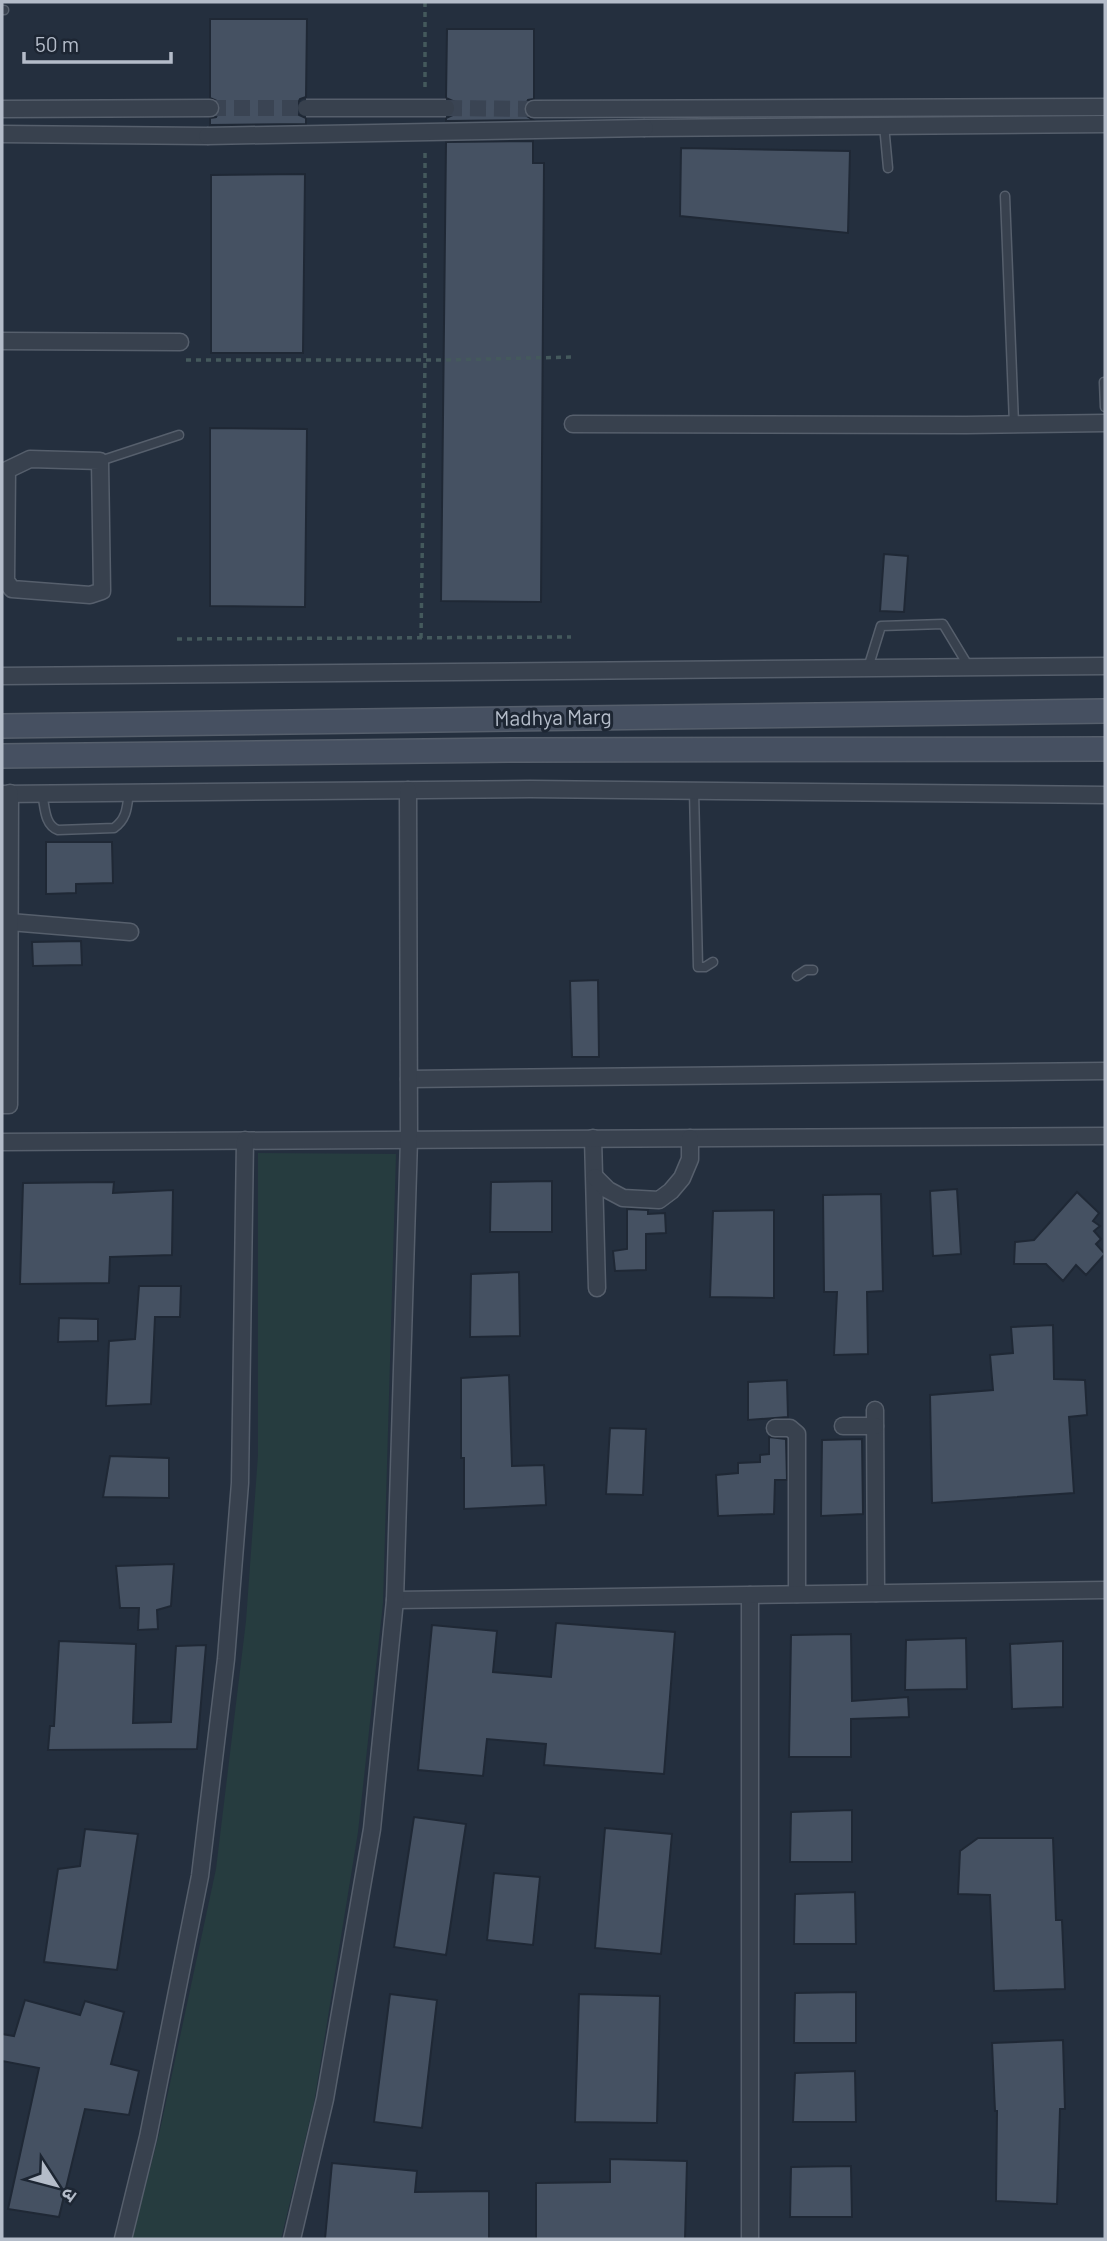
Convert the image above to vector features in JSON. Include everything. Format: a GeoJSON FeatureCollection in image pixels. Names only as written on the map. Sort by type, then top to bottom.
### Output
{"type":"FeatureCollection","features":[{"type":"Feature","properties":{"kind":"main road","name":"Madhya Marg"},"geometry":{"type":"LineString","coordinates":[[2,726],[1105,711]]}},
{"type":"Feature","properties":{"kind":"main road","name":"Madhya Marg"},"geometry":{"type":"LineString","coordinates":[[2,756],[512,750],[1105,749]]}},
{"type":"Feature","properties":{"kind":"street"},"geometry":{"type":"LineString","coordinates":[[534,109],[1105,107]]}},
{"type":"Feature","properties":{"kind":"street"},"geometry":{"type":"LineString","coordinates":[[2,109],[210,108]]}},
{"type":"Feature","properties":{"kind":"street"},"geometry":{"type":"LineString","coordinates":[[306,108],[446,108]]}},
{"type":"Feature","properties":{"kind":"street"},"geometry":{"type":"LineString","coordinates":[[2,134],[207,136],[645,128],[1105,124]]}},
{"type":"Feature","properties":{"kind":"street"},"geometry":{"type":"LineString","coordinates":[[2,341],[180,342]]}},
{"type":"Feature","properties":{"kind":"street"},"geometry":{"type":"LineString","coordinates":[[573,424],[1105,423]]}},
{"type":"Feature","properties":{"kind":"street"},"geometry":{"type":"LineString","coordinates":[[30,459],[100,461],[102,591],[90,595],[12,589],[6,581],[7,470],[30,459]]}},
{"type":"Feature","properties":{"kind":"street"},"geometry":{"type":"LineString","coordinates":[[2,676],[1105,666]]}},
{"type":"Feature","properties":{"kind":"street"},"geometry":{"type":"LineString","coordinates":[[292,2239],[325,2099],[372,1829],[395,1600],[409,1139],[408,790]]}},
{"type":"Feature","properties":{"kind":"street"},"geometry":{"type":"LineString","coordinates":[[2,1105],[9,1105],[10,922],[6,794],[694,790],[1105,795]]}},
{"type":"Feature","properties":{"kind":"street"},"geometry":{"type":"LineString","coordinates":[[10,922],[130,932]]}},
{"type":"Feature","properties":{"kind":"street"},"geometry":{"type":"LineString","coordinates":[[409,1079],[1105,1072]]}},
{"type":"Feature","properties":{"kind":"street"},"geometry":{"type":"LineString","coordinates":[[2,1142],[1105,1136]]}},
{"type":"Feature","properties":{"kind":"street"},"geometry":{"type":"LineString","coordinates":[[593,1138],[597,1288]]}},
{"type":"Feature","properties":{"kind":"street"},"geometry":{"type":"LineString","coordinates":[[595,1177],[608,1190],[623,1198],[659,1199],[671,1191],[682,1178],[690,1159],[690,1138]]}},
{"type":"Feature","properties":{"kind":"street"},"geometry":{"type":"LineString","coordinates":[[122,2239],[148,2137],[200,1876],[226,1660],[240,1483],[245,1140]]}},
{"type":"Feature","properties":{"kind":"street"},"geometry":{"type":"LineString","coordinates":[[843,1426],[875,1418],[876,1593]]}},
{"type":"Feature","properties":{"kind":"street"},"geometry":{"type":"LineString","coordinates":[[775,1428],[790,1428],[797,1434],[796,1594]]}},
{"type":"Feature","properties":{"kind":"street"},"geometry":{"type":"LineString","coordinates":[[395,1600],[1105,1590]]}},
{"type":"Feature","properties":{"kind":"street"},"geometry":{"type":"LineString","coordinates":[[750,1595],[750,2239]]}},
{"type":"Feature","properties":{"kind":"lane"},"geometry":{"type":"LineString","coordinates":[[884,125],[888,168]]}},
{"type":"Feature","properties":{"kind":"lane"},"geometry":{"type":"LineString","coordinates":[[1005,196],[1014,424]]}},
{"type":"Feature","properties":{"kind":"lane"},"geometry":{"type":"LineString","coordinates":[[1104,382],[1105,407]]}},
{"type":"Feature","properties":{"kind":"lane"},"geometry":{"type":"LineString","coordinates":[[100,461],[180,435]]}},
{"type":"Feature","properties":{"kind":"lane"},"geometry":{"type":"LineString","coordinates":[[868,668],[881,626],[943,624],[969,667]]}},
{"type":"Feature","properties":{"kind":"lane"},"geometry":{"type":"LineString","coordinates":[[694,790],[698,967],[710,967]]}},
{"type":"Feature","properties":{"kind":"lane"},"geometry":{"type":"LineString","coordinates":[[42,793],[48,822],[52,828],[58,830],[114,828],[125,816],[129,792]]}},
{"type":"Feature","properties":{"kind":"lane"},"geometry":{"type":"LineString","coordinates":[[797,966],[810,970],[797,976]]}},
{"type":"Feature","properties":{"kind":"path"},"geometry":{"type":"LineString","coordinates":[[425,2],[425,98]]}},
{"type":"Feature","properties":{"kind":"path"},"geometry":{"type":"LineString","coordinates":[[421,638],[425,139]]}},
{"type":"Feature","properties":{"kind":"path"},"geometry":{"type":"LineString","coordinates":[[180,360],[573,358]]}},
{"type":"Feature","properties":{"kind":"path"},"geometry":{"type":"LineString","coordinates":[[177,639],[571,637]]}},
{"type":"Feature","properties":{"kind":"green space"},"geometry":{"type":"Polygon","coordinates":[[[258,1153],[396,1154],[383,1603],[358,1832],[314,2103],[281,2239],[132,2239],[160,2130],[216,1869],[246,1621],[258,1455],[258,1153]]]}},
{"type":"Feature","properties":{"kind":"building"},"geometry":{"type":"Polygon","coordinates":[[[210,19],[307,19],[306,97],[300,99],[296,107],[297,114],[306,118],[306,124],[210,125],[210,118],[216,117],[220,109],[219,102],[210,98],[210,19]]]}},
{"type":"Feature","properties":{"kind":"building"},"geometry":{"type":"Polygon","coordinates":[[[447,29],[534,29],[534,99],[528,100],[524,108],[525,115],[533,120],[446,121],[446,118],[455,114],[456,109],[455,102],[446,98],[447,29]]]}},
{"type":"Feature","properties":{"kind":"building"},"geometry":{"type":"Polygon","coordinates":[[[533,141],[533,163],[544,163],[541,602],[441,601],[446,142],[533,141]]]}},
{"type":"Feature","properties":{"kind":"building"},"geometry":{"type":"Polygon","coordinates":[[[681,148],[850,151],[848,233],[680,216],[681,148]]]}},
{"type":"Feature","properties":{"kind":"building"},"geometry":{"type":"Polygon","coordinates":[[[305,174],[303,353],[211,353],[211,175],[305,174]]]}},
{"type":"Feature","properties":{"kind":"building"},"geometry":{"type":"Polygon","coordinates":[[[210,428],[307,429],[305,607],[210,606],[210,428]]]}},
{"type":"Feature","properties":{"kind":"building"},"geometry":{"type":"Polygon","coordinates":[[[884,554],[908,556],[904,612],[880,611],[884,554]]]}},
{"type":"Feature","properties":{"kind":"building"},"geometry":{"type":"Polygon","coordinates":[[[46,842],[112,842],[113,883],[76,884],[76,893],[46,894],[46,842]]]}},
{"type":"Feature","properties":{"kind":"building"},"geometry":{"type":"Polygon","coordinates":[[[81,941],[82,965],[33,966],[32,942],[81,941]]]}},
{"type":"Feature","properties":{"kind":"building"},"geometry":{"type":"Polygon","coordinates":[[[598,980],[599,1057],[572,1057],[570,981],[598,980]]]}},
{"type":"Feature","properties":{"kind":"building"},"geometry":{"type":"Polygon","coordinates":[[[552,1181],[552,1232],[490,1232],[491,1182],[552,1181]]]}},
{"type":"Feature","properties":{"kind":"building"},"geometry":{"type":"Polygon","coordinates":[[[114,1182],[113,1193],[173,1190],[172,1255],[110,1257],[109,1283],[20,1284],[23,1183],[114,1182]]]}},
{"type":"Feature","properties":{"kind":"building"},"geometry":{"type":"Polygon","coordinates":[[[957,1189],[961,1254],[933,1256],[930,1191],[957,1189]]]}},
{"type":"Feature","properties":{"kind":"building"},"geometry":{"type":"Polygon","coordinates":[[[1077,1192],[1099,1213],[1093,1221],[1100,1226],[1094,1231],[1101,1239],[1096,1244],[1105,1254],[1086,1275],[1076,1265],[1063,1281],[1046,1264],[1014,1264],[1015,1242],[1034,1240],[1077,1192]]]}},
{"type":"Feature","properties":{"kind":"building"},"geometry":{"type":"Polygon","coordinates":[[[881,1194],[883,1291],[867,1292],[868,1354],[834,1355],[837,1292],[824,1292],[823,1195],[881,1194]]]}},
{"type":"Feature","properties":{"kind":"building"},"geometry":{"type":"Polygon","coordinates":[[[627,1209],[648,1210],[648,1214],[665,1213],[666,1233],[646,1234],[646,1270],[615,1271],[613,1251],[627,1249],[627,1209]]]}},
{"type":"Feature","properties":{"kind":"building"},"geometry":{"type":"Polygon","coordinates":[[[774,1210],[774,1298],[710,1297],[713,1211],[774,1210]]]}},
{"type":"Feature","properties":{"kind":"building"},"geometry":{"type":"Polygon","coordinates":[[[519,1272],[520,1336],[470,1337],[471,1274],[519,1272]]]}},
{"type":"Feature","properties":{"kind":"building"},"geometry":{"type":"Polygon","coordinates":[[[139,1286],[181,1286],[180,1317],[155,1317],[151,1404],[106,1406],[109,1341],[135,1339],[139,1286]]]}},
{"type":"Feature","properties":{"kind":"building"},"geometry":{"type":"Polygon","coordinates":[[[59,1318],[98,1319],[98,1341],[58,1342],[59,1318]]]}},
{"type":"Feature","properties":{"kind":"building"},"geometry":{"type":"Polygon","coordinates":[[[1053,1325],[1054,1379],[1085,1380],[1087,1415],[1069,1417],[1074,1493],[932,1503],[930,1395],[993,1390],[990,1355],[1013,1353],[1011,1327],[1053,1325]]]}},
{"type":"Feature","properties":{"kind":"building"},"geometry":{"type":"Polygon","coordinates":[[[509,1375],[512,1466],[544,1465],[546,1505],[464,1509],[461,1378],[509,1375]]]}},
{"type":"Feature","properties":{"kind":"building"},"geometry":{"type":"Polygon","coordinates":[[[787,1380],[788,1417],[748,1420],[748,1382],[787,1380]]]}},
{"type":"Feature","properties":{"kind":"building"},"geometry":{"type":"Polygon","coordinates":[[[610,1428],[646,1429],[643,1495],[606,1494],[610,1428]]]}},
{"type":"Feature","properties":{"kind":"building"},"geometry":{"type":"Polygon","coordinates":[[[769,1437],[786,1439],[787,1480],[775,1480],[774,1514],[718,1516],[716,1475],[738,1473],[738,1463],[760,1462],[760,1455],[769,1454],[769,1437]]]}},
{"type":"Feature","properties":{"kind":"building"},"geometry":{"type":"Polygon","coordinates":[[[862,1439],[863,1514],[821,1516],[822,1440],[862,1439]]]}},
{"type":"Feature","properties":{"kind":"building"},"geometry":{"type":"Polygon","coordinates":[[[110,1456],[169,1458],[169,1498],[103,1497],[110,1456]]]}},
{"type":"Feature","properties":{"kind":"building"},"geometry":{"type":"Polygon","coordinates":[[[174,1564],[171,1606],[157,1610],[158,1629],[138,1630],[139,1608],[120,1608],[116,1566],[174,1564]]]}},
{"type":"Feature","properties":{"kind":"building"},"geometry":{"type":"Polygon","coordinates":[[[556,1623],[675,1632],[664,1774],[544,1765],[546,1744],[487,1739],[483,1776],[418,1770],[432,1625],[497,1631],[493,1672],[551,1677],[556,1623]]]}},
{"type":"Feature","properties":{"kind":"building"},"geometry":{"type":"Polygon","coordinates":[[[851,1634],[852,1701],[908,1697],[909,1717],[851,1719],[851,1757],[789,1757],[791,1635],[851,1634]]]}},
{"type":"Feature","properties":{"kind":"building"},"geometry":{"type":"Polygon","coordinates":[[[966,1638],[967,1689],[905,1690],[906,1640],[966,1638]]]}},
{"type":"Feature","properties":{"kind":"building"},"geometry":{"type":"Polygon","coordinates":[[[59,1641],[136,1644],[133,1723],[171,1722],[176,1646],[206,1645],[197,1749],[48,1750],[50,1726],[54,1726],[59,1641]]]}},
{"type":"Feature","properties":{"kind":"building"},"geometry":{"type":"Polygon","coordinates":[[[1063,1641],[1063,1707],[1012,1709],[1010,1644],[1063,1641]]]}},
{"type":"Feature","properties":{"kind":"building"},"geometry":{"type":"Polygon","coordinates":[[[852,1810],[852,1862],[790,1862],[791,1812],[852,1810]]]}},
{"type":"Feature","properties":{"kind":"building"},"geometry":{"type":"Polygon","coordinates":[[[414,1817],[466,1824],[446,1955],[394,1947],[414,1817]]]}},
{"type":"Feature","properties":{"kind":"building"},"geometry":{"type":"Polygon","coordinates":[[[605,1828],[672,1834],[661,1954],[595,1948],[605,1828]]]}},
{"type":"Feature","properties":{"kind":"building"},"geometry":{"type":"Polygon","coordinates":[[[85,1829],[138,1834],[117,1970],[44,1962],[58,1869],[80,1866],[85,1829]]]}},
{"type":"Feature","properties":{"kind":"building"},"geometry":{"type":"Polygon","coordinates":[[[978,1838],[1053,1838],[1056,1920],[1062,1920],[1065,1989],[994,1991],[990,1895],[958,1894],[960,1851],[978,1838]]]}},
{"type":"Feature","properties":{"kind":"building"},"geometry":{"type":"Polygon","coordinates":[[[494,1873],[540,1877],[533,1945],[487,1940],[494,1873]]]}},
{"type":"Feature","properties":{"kind":"building"},"geometry":{"type":"Polygon","coordinates":[[[855,1892],[856,1944],[794,1944],[795,1894],[855,1892]]]}},
{"type":"Feature","properties":{"kind":"building"},"geometry":{"type":"Polygon","coordinates":[[[856,1992],[856,2043],[794,2043],[795,1993],[856,1992]]]}},
{"type":"Feature","properties":{"kind":"building"},"geometry":{"type":"Polygon","coordinates":[[[390,1994],[437,2000],[422,2128],[374,2122],[390,1994]]]}},
{"type":"Feature","properties":{"kind":"building"},"geometry":{"type":"Polygon","coordinates":[[[579,1994],[660,1996],[657,2123],[575,2122],[579,1994]]]}},
{"type":"Feature","properties":{"kind":"building"},"geometry":{"type":"Polygon","coordinates":[[[25,2000],[80,2015],[85,2001],[124,2012],[111,2064],[139,2071],[129,2115],[85,2109],[59,2217],[8,2209],[39,2068],[2,2061],[2,2034],[14,2036],[25,2000]]]}},
{"type":"Feature","properties":{"kind":"building"},"geometry":{"type":"Polygon","coordinates":[[[1063,2040],[1065,2109],[1060,2109],[1057,2204],[996,2201],[997,2111],[992,2043],[1063,2040]]]}},
{"type":"Feature","properties":{"kind":"building"},"geometry":{"type":"Polygon","coordinates":[[[855,2071],[856,2122],[793,2122],[795,2073],[855,2071]]]}},
{"type":"Feature","properties":{"kind":"building"},"geometry":{"type":"Polygon","coordinates":[[[610,2159],[687,2161],[685,2239],[536,2239],[536,2183],[610,2182],[610,2159]]]}},
{"type":"Feature","properties":{"kind":"building"},"geometry":{"type":"Polygon","coordinates":[[[332,2163],[417,2171],[415,2192],[489,2191],[489,2239],[325,2239],[332,2163]]]}},
{"type":"Feature","properties":{"kind":"building"},"geometry":{"type":"Polygon","coordinates":[[[851,2166],[852,2217],[790,2217],[791,2167],[851,2166]]]}},
{"type":"Feature","properties":{"kind":"tunnel"},"geometry":{"type":"LineString","coordinates":[[210,108],[306,108]]}},
{"type":"Feature","properties":{"kind":"tunnel"},"geometry":{"type":"LineString","coordinates":[[446,108],[534,109]]}}]}
